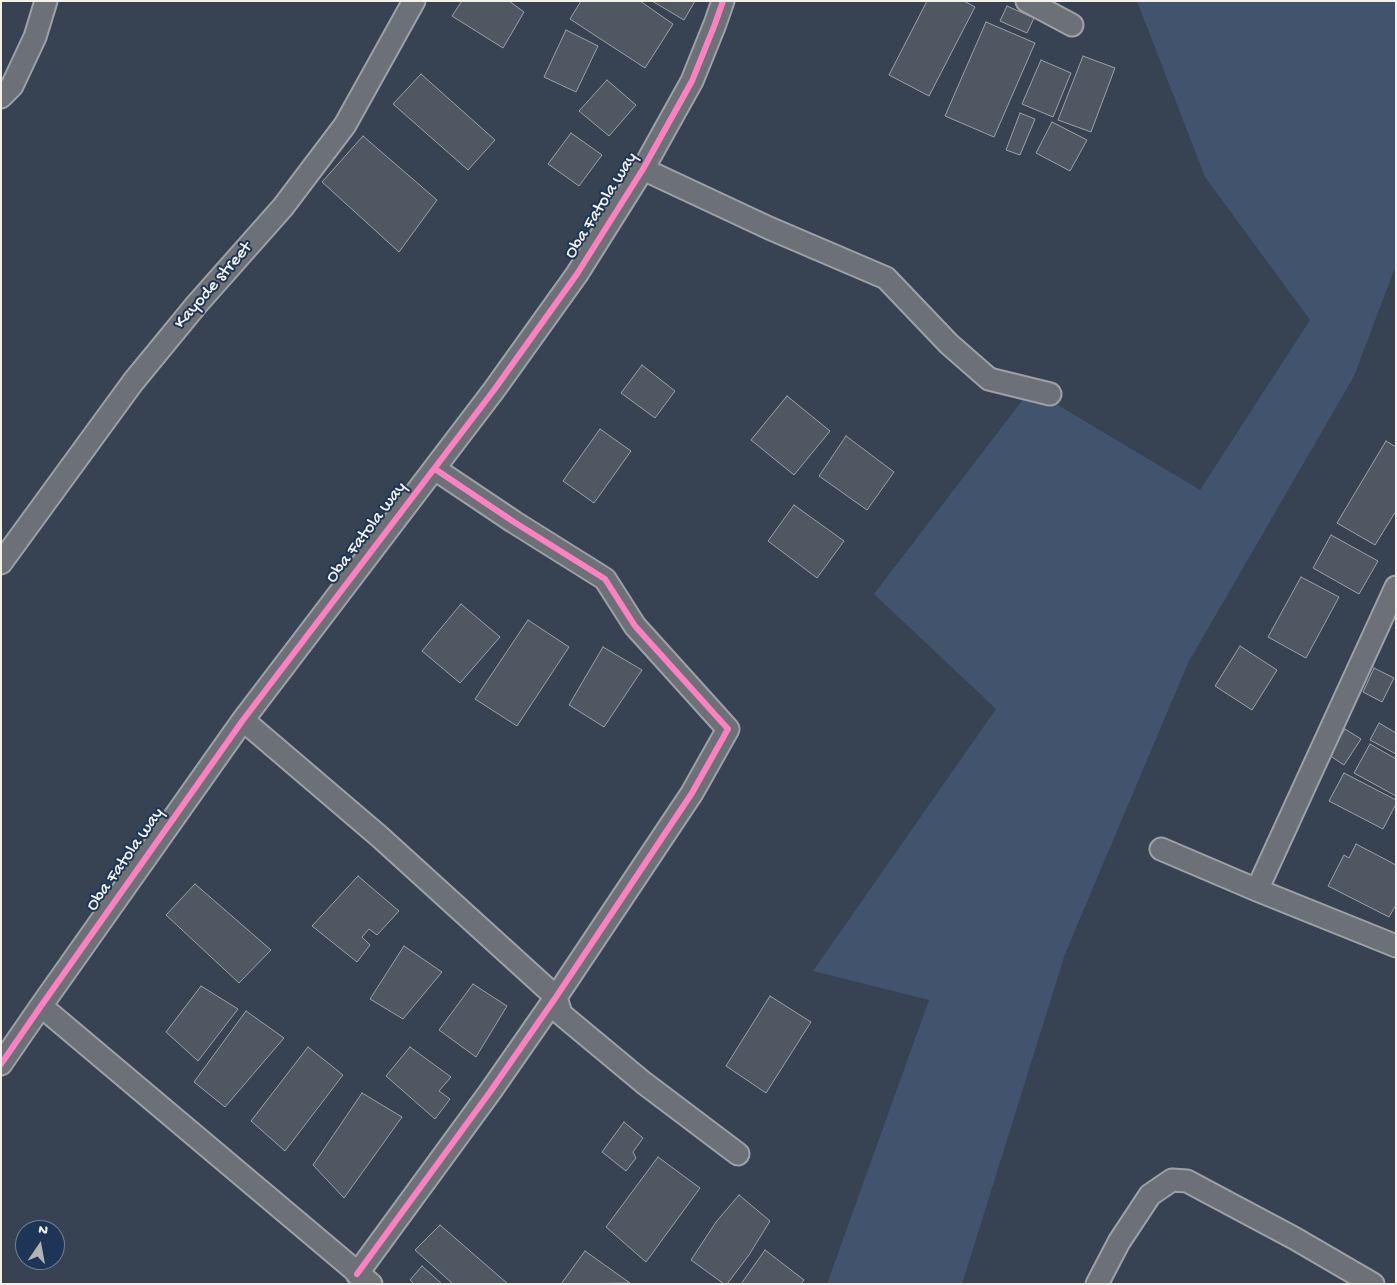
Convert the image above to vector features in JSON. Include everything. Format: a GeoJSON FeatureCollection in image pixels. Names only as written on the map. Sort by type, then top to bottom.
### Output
{"type":"FeatureCollection","features":[{"type":"Feature","properties":{"kind":"street"},"geometry":{"type":"LineString","coordinates":[[1,97],[12,86],[36,37],[46,1]]}},
{"type":"Feature","properties":{"kind":"street","name":"Kayode street"},"geometry":{"type":"LineString","coordinates":[[1,563],[133,382],[197,304],[283,207],[345,125],[414,1]]}},
{"type":"Feature","properties":{"kind":"street","name":"Oba Fatola way"},"geometry":{"type":"LineString","coordinates":[[1,1064],[243,720],[435,469],[577,274],[643,169],[692,81],[723,1]]}},
{"type":"Feature","properties":{"kind":"street"},"geometry":{"type":"LineString","coordinates":[[1027,1],[1072,25]]}},
{"type":"Feature","properties":{"kind":"street"},"geometry":{"type":"LineString","coordinates":[[643,169],[769,228],[886,278],[949,344],[989,379],[1050,394]]}},
{"type":"Feature","properties":{"kind":"street"},"geometry":{"type":"LineString","coordinates":[[41,1006],[364,1279],[692,793],[728,729],[635,626],[605,579],[514,522],[435,469]]}},
{"type":"Feature","properties":{"kind":"street"},"geometry":{"type":"LineString","coordinates":[[1257,890],[1396,587]]}},
{"type":"Feature","properties":{"kind":"street"},"geometry":{"type":"LineString","coordinates":[[243,720],[380,837],[556,997],[561,1014],[644,1083],[738,1154]]}},
{"type":"Feature","properties":{"kind":"street"},"geometry":{"type":"LineString","coordinates":[[1161,849],[1396,946]]}},
{"type":"Feature","properties":{"kind":"street"},"geometry":{"type":"LineString","coordinates":[[1097,1284],[1119,1242],[1150,1195],[1172,1180],[1187,1181],[1294,1238],[1373,1284]]}},
{"type":"Feature","properties":{"kind":"shaded area"},"geometry":{"type":"Polygon","coordinates":[[[1137,1],[1396,1],[1396,265],[1354,376],[1188,663],[1065,954],[962,1284],[827,1284],[929,1000],[813,971],[996,709],[874,594],[1031,389],[1200,490],[1310,320],[1205,177],[1137,1]]]}},
{"type":"Feature","properties":{"kind":"building"},"geometry":{"type":"Polygon","coordinates":[[[462,1],[509,1],[524,12],[503,48],[452,16],[462,1]]]}},
{"type":"Feature","properties":{"kind":"building"},"geometry":{"type":"Polygon","coordinates":[[[581,1],[640,1],[673,24],[645,68],[570,19],[581,1]]]}},
{"type":"Feature","properties":{"kind":"building"},"geometry":{"type":"Polygon","coordinates":[[[652,1],[695,1],[684,20],[652,1]]]}},
{"type":"Feature","properties":{"kind":"building"},"geometry":{"type":"Polygon","coordinates":[[[927,1],[964,1],[975,7],[929,96],[889,75],[927,1]]]}},
{"type":"Feature","properties":{"kind":"building"},"geometry":{"type":"Polygon","coordinates":[[[1007,6],[1034,18],[1027,33],[1000,21],[1007,6]]]}},
{"type":"Feature","properties":{"kind":"building"},"geometry":{"type":"Polygon","coordinates":[[[986,22],[1035,43],[994,137],[945,116],[986,22]]]}},
{"type":"Feature","properties":{"kind":"building"},"geometry":{"type":"Polygon","coordinates":[[[566,30],[598,46],[576,92],[544,77],[566,30]]]}},
{"type":"Feature","properties":{"kind":"building"},"geometry":{"type":"Polygon","coordinates":[[[1083,56],[1115,68],[1091,132],[1058,120],[1083,56]]]}},
{"type":"Feature","properties":{"kind":"building"},"geometry":{"type":"Polygon","coordinates":[[[1041,60],[1071,73],[1053,117],[1022,104],[1041,60]]]}},
{"type":"Feature","properties":{"kind":"building"},"geometry":{"type":"Polygon","coordinates":[[[421,74],[495,140],[468,170],[393,104],[421,74]]]}},
{"type":"Feature","properties":{"kind":"building"},"geometry":{"type":"Polygon","coordinates":[[[607,80],[636,105],[609,136],[579,111],[607,80]]]}},
{"type":"Feature","properties":{"kind":"building"},"geometry":{"type":"Polygon","coordinates":[[[1020,113],[1035,119],[1020,155],[1006,150],[1020,113]]]}},
{"type":"Feature","properties":{"kind":"building"},"geometry":{"type":"Polygon","coordinates":[[[1052,122],[1087,140],[1070,171],[1036,153],[1052,122]]]}},
{"type":"Feature","properties":{"kind":"building"},"geometry":{"type":"Polygon","coordinates":[[[571,133],[602,155],[579,186],[548,164],[571,133]]]}},
{"type":"Feature","properties":{"kind":"building"},"geometry":{"type":"Polygon","coordinates":[[[363,136],[437,200],[399,252],[322,182],[363,136]]]}},
{"type":"Feature","properties":{"kind":"building"},"geometry":{"type":"Polygon","coordinates":[[[642,365],[675,391],[655,418],[621,393],[642,365]]]}},
{"type":"Feature","properties":{"kind":"building"},"geometry":{"type":"Polygon","coordinates":[[[787,396],[830,431],[794,475],[751,440],[787,396]]]}},
{"type":"Feature","properties":{"kind":"building"},"geometry":{"type":"Polygon","coordinates":[[[600,429],[631,451],[594,503],[563,481],[600,429]]]}},
{"type":"Feature","properties":{"kind":"building"},"geometry":{"type":"Polygon","coordinates":[[[846,436],[894,472],[867,510],[819,476],[846,436]]]}},
{"type":"Feature","properties":{"kind":"building"},"geometry":{"type":"Polygon","coordinates":[[[1386,441],[1396,447],[1396,511],[1375,545],[1337,523],[1386,441]]]}},
{"type":"Feature","properties":{"kind":"building"},"geometry":{"type":"Polygon","coordinates":[[[794,505],[844,541],[817,578],[768,541],[794,505]]]}},
{"type":"Feature","properties":{"kind":"building"},"geometry":{"type":"Polygon","coordinates":[[[1331,535],[1378,561],[1359,594],[1313,568],[1331,535]]]}},
{"type":"Feature","properties":{"kind":"building"},"geometry":{"type":"Polygon","coordinates":[[[1301,577],[1339,597],[1306,658],[1268,637],[1301,577]]]}},
{"type":"Feature","properties":{"kind":"building"},"geometry":{"type":"Polygon","coordinates":[[[461,604],[500,637],[460,683],[422,651],[461,604]]]}},
{"type":"Feature","properties":{"kind":"building"},"geometry":{"type":"Polygon","coordinates":[[[528,620],[569,647],[517,726],[475,699],[528,620]]]}},
{"type":"Feature","properties":{"kind":"building"},"geometry":{"type":"Polygon","coordinates":[[[1240,646],[1277,670],[1252,710],[1215,686],[1240,646]]]}},
{"type":"Feature","properties":{"kind":"building"},"geometry":{"type":"Polygon","coordinates":[[[603,647],[642,670],[604,727],[569,705],[603,647]]]}},
{"type":"Feature","properties":{"kind":"building"},"geometry":{"type":"Polygon","coordinates":[[[1374,668],[1394,678],[1382,702],[1363,692],[1374,668]]]}},
{"type":"Feature","properties":{"kind":"building"},"geometry":{"type":"Polygon","coordinates":[[[1379,723],[1396,733],[1396,754],[1370,740],[1379,723]]]}},
{"type":"Feature","properties":{"kind":"building"},"geometry":{"type":"Polygon","coordinates":[[[1345,729],[1361,739],[1344,765],[1329,755],[1345,729]]]}},
{"type":"Feature","properties":{"kind":"building"},"geometry":{"type":"Polygon","coordinates":[[[1370,744],[1396,759],[1396,796],[1354,773],[1370,744]]]}},
{"type":"Feature","properties":{"kind":"building"},"geometry":{"type":"Polygon","coordinates":[[[1344,773],[1396,800],[1396,804],[1383,829],[1329,801],[1344,773]]]}},
{"type":"Feature","properties":{"kind":"building"},"geometry":{"type":"Polygon","coordinates":[[[1356,844],[1396,865],[1396,905],[1389,917],[1328,886],[1344,855],[1349,858],[1356,844]]]}},
{"type":"Feature","properties":{"kind":"building"},"geometry":{"type":"Polygon","coordinates":[[[358,876],[399,911],[377,935],[369,929],[362,937],[370,945],[357,962],[312,926],[358,876]]]}},
{"type":"Feature","properties":{"kind":"building"},"geometry":{"type":"Polygon","coordinates":[[[195,884],[271,950],[239,983],[166,915],[195,884]]]}},
{"type":"Feature","properties":{"kind":"building"},"geometry":{"type":"Polygon","coordinates":[[[404,946],[442,972],[403,1019],[370,999],[404,946]]]}},
{"type":"Feature","properties":{"kind":"building"},"geometry":{"type":"Polygon","coordinates":[[[473,984],[507,1006],[476,1057],[439,1030],[473,984]]]}},
{"type":"Feature","properties":{"kind":"building"},"geometry":{"type":"Polygon","coordinates":[[[201,986],[238,1009],[198,1061],[166,1032],[201,986]]]}},
{"type":"Feature","properties":{"kind":"building"},"geometry":{"type":"Polygon","coordinates":[[[770,996],[811,1022],[766,1093],[726,1066],[770,996]]]}},
{"type":"Feature","properties":{"kind":"building"},"geometry":{"type":"Polygon","coordinates":[[[246,1011],[284,1038],[225,1107],[194,1082],[246,1011]]]}},
{"type":"Feature","properties":{"kind":"building"},"geometry":{"type":"Polygon","coordinates":[[[308,1047],[343,1075],[285,1151],[251,1121],[308,1047]]]}},
{"type":"Feature","properties":{"kind":"building"},"geometry":{"type":"Polygon","coordinates":[[[410,1047],[451,1077],[439,1091],[450,1099],[435,1119],[386,1076],[410,1047]]]}},
{"type":"Feature","properties":{"kind":"building"},"geometry":{"type":"Polygon","coordinates":[[[362,1093],[402,1117],[344,1198],[313,1165],[362,1093]]]}},
{"type":"Feature","properties":{"kind":"building"},"geometry":{"type":"Polygon","coordinates":[[[624,1122],[643,1138],[633,1152],[636,1158],[626,1171],[602,1152],[624,1122]]]}},
{"type":"Feature","properties":{"kind":"building"},"geometry":{"type":"Polygon","coordinates":[[[658,1157],[700,1188],[646,1262],[606,1227],[658,1157]]]}},
{"type":"Feature","properties":{"kind":"building"},"geometry":{"type":"Polygon","coordinates":[[[739,1195],[770,1221],[749,1255],[727,1284],[724,1284],[691,1260],[716,1222],[739,1195]]]}},
{"type":"Feature","properties":{"kind":"building"},"geometry":{"type":"Polygon","coordinates":[[[440,1225],[508,1284],[453,1284],[415,1250],[440,1225]]]}},
{"type":"Feature","properties":{"kind":"building"},"geometry":{"type":"Polygon","coordinates":[[[765,1250],[804,1280],[801,1284],[741,1284],[765,1250]]]}},
{"type":"Feature","properties":{"kind":"building"},"geometry":{"type":"Polygon","coordinates":[[[585,1251],[630,1283],[561,1284],[585,1251]]]}},
{"type":"Feature","properties":{"kind":"building"},"geometry":{"type":"Polygon","coordinates":[[[422,1266],[442,1284],[414,1284],[410,1280],[422,1266]]]}},
{"type":"Feature","properties":{"kind":"cycle path"},"geometry":{"type":"LineString","coordinates":[[1,1064],[243,720],[494,390],[577,274],[643,169],[692,81],[723,1]]}},
{"type":"Feature","properties":{"kind":"cycle path"},"geometry":{"type":"LineString","coordinates":[[357,1274],[490,1092],[556,997],[692,793],[728,729],[635,626],[605,579],[514,522],[435,469]]}}]}
